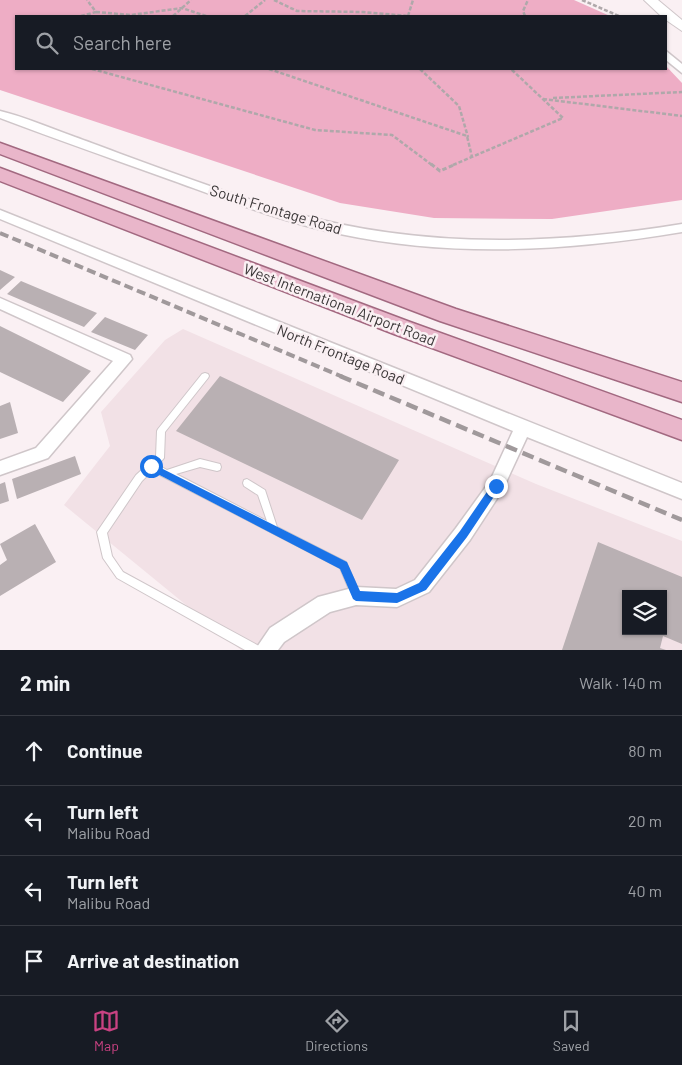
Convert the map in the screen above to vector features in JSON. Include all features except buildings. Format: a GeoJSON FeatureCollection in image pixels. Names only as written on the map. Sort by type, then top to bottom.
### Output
{"type":"FeatureCollection","features":[{"type":"Feature","properties":{"kind":"main road"},"geometry":{"type":"LineString","coordinates":[[650,0],[682,27]]}},
{"type":"Feature","properties":{"kind":"main road","name":"West International Airport Road"},"geometry":{"type":"LineString","coordinates":[[0,148],[448,315],[682,392]]}},
{"type":"Feature","properties":{"kind":"main road","name":"West International Airport Road"},"geometry":{"type":"LineString","coordinates":[[0,174],[402,328],[682,430]]}},
{"type":"Feature","properties":{"kind":"street"},"geometry":{"type":"LineString","coordinates":[[667,55],[682,70]]}},
{"type":"Feature","properties":{"kind":"street","name":"South Frontage Road"},"geometry":{"type":"LineString","coordinates":[[0,114],[240,201],[298,219],[383,238],[434,244],[511,248],[595,242],[682,228]]}},
{"type":"Feature","properties":{"kind":"street","name":"North Frontage Road"},"geometry":{"type":"LineString","coordinates":[[0,214],[682,491]]}},
{"type":"Feature","properties":{"kind":"street"},"geometry":{"type":"LineString","coordinates":[[0,303],[124,359],[42,453],[0,468]]}},
{"type":"Feature","properties":{"kind":"street"},"geometry":{"type":"LineString","coordinates":[[265,650],[277,634],[325,604],[356,596],[397,598],[422,586],[464,534],[496,486],[523,428]]}},
{"type":"Feature","properties":{"kind":"lane"},"geometry":{"type":"LineString","coordinates":[[205,376],[161,431],[160,458],[139,478],[102,532],[108,558],[120,575],[255,650]]}},
{"type":"Feature","properties":{"kind":"lane"},"geometry":{"type":"LineString","coordinates":[[165,474],[200,463],[216,467]]}},
{"type":"Feature","properties":{"kind":"lane"},"geometry":{"type":"LineString","coordinates":[[151,466],[343,565],[356,596]]}},
{"type":"Feature","properties":{"kind":"lane"},"geometry":{"type":"LineString","coordinates":[[247,483],[262,493],[274,530]]}},
{"type":"Feature","properties":{"kind":"path"},"geometry":{"type":"LineString","coordinates":[[87,0],[96,12]]}},
{"type":"Feature","properties":{"kind":"path"},"geometry":{"type":"LineString","coordinates":[[174,15],[191,0]]}},
{"type":"Feature","properties":{"kind":"path"},"geometry":{"type":"LineString","coordinates":[[246,15],[264,0]]}},
{"type":"Feature","properties":{"kind":"path"},"geometry":{"type":"LineString","coordinates":[[274,0],[296,11],[363,12],[397,15]]}},
{"type":"Feature","properties":{"kind":"path"},"geometry":{"type":"LineString","coordinates":[[408,15],[414,0]]}},
{"type":"Feature","properties":{"kind":"path"},"geometry":{"type":"LineString","coordinates":[[525,15],[523,11],[528,0]]}},
{"type":"Feature","properties":{"kind":"path"},"geometry":{"type":"LineString","coordinates":[[582,0],[617,15]]}},
{"type":"Feature","properties":{"kind":"path"},"geometry":{"type":"LineString","coordinates":[[85,15],[96,12],[131,15],[182,8],[203,15]]}},
{"type":"Feature","properties":{"kind":"path"},"geometry":{"type":"LineString","coordinates":[[96,70],[315,130],[392,135],[440,171],[563,118],[512,70]]}},
{"type":"Feature","properties":{"kind":"path"},"geometry":{"type":"LineString","coordinates":[[110,74],[115,70]]}},
{"type":"Feature","properties":{"kind":"path"},"geometry":{"type":"LineString","coordinates":[[272,70],[467,136],[472,157]]}},
{"type":"Feature","properties":{"kind":"path"},"geometry":{"type":"LineString","coordinates":[[421,70],[459,106],[472,157]]}},
{"type":"Feature","properties":{"kind":"path"},"geometry":{"type":"LineString","coordinates":[[543,98],[682,92]]}},
{"type":"Feature","properties":{"kind":"path"},"geometry":{"type":"LineString","coordinates":[[543,98],[682,116]]}},
{"type":"Feature","properties":{"kind":"shaded area"},"geometry":{"type":"Polygon","coordinates":[[[0,0],[574,0],[608,15],[15,15],[15,70],[667,70],[667,67],[682,83],[682,200],[552,219],[434,218],[340,203],[0,90],[0,0]]]}},
{"type":"Feature","properties":{"kind":"shaded area"},"geometry":{"type":"Polygon","coordinates":[[[183,329],[536,484],[682,541],[682,650],[241,650],[64,505],[110,446],[101,412],[165,340],[183,329]]]}},
{"type":"Feature","properties":{"kind":"railway"},"geometry":{"type":"LineString","coordinates":[[0,233],[343,377]]}},
{"type":"Feature","properties":{"kind":"railway"},"geometry":{"type":"LineString","coordinates":[[340,376],[682,520]]}},
{"type":"Feature","properties":{"kind":"route"},"geometry":{"type":"LineString","coordinates":[[151,466],[343,565],[356,596],[397,598],[422,586],[464,534],[496,486]]}}]}
